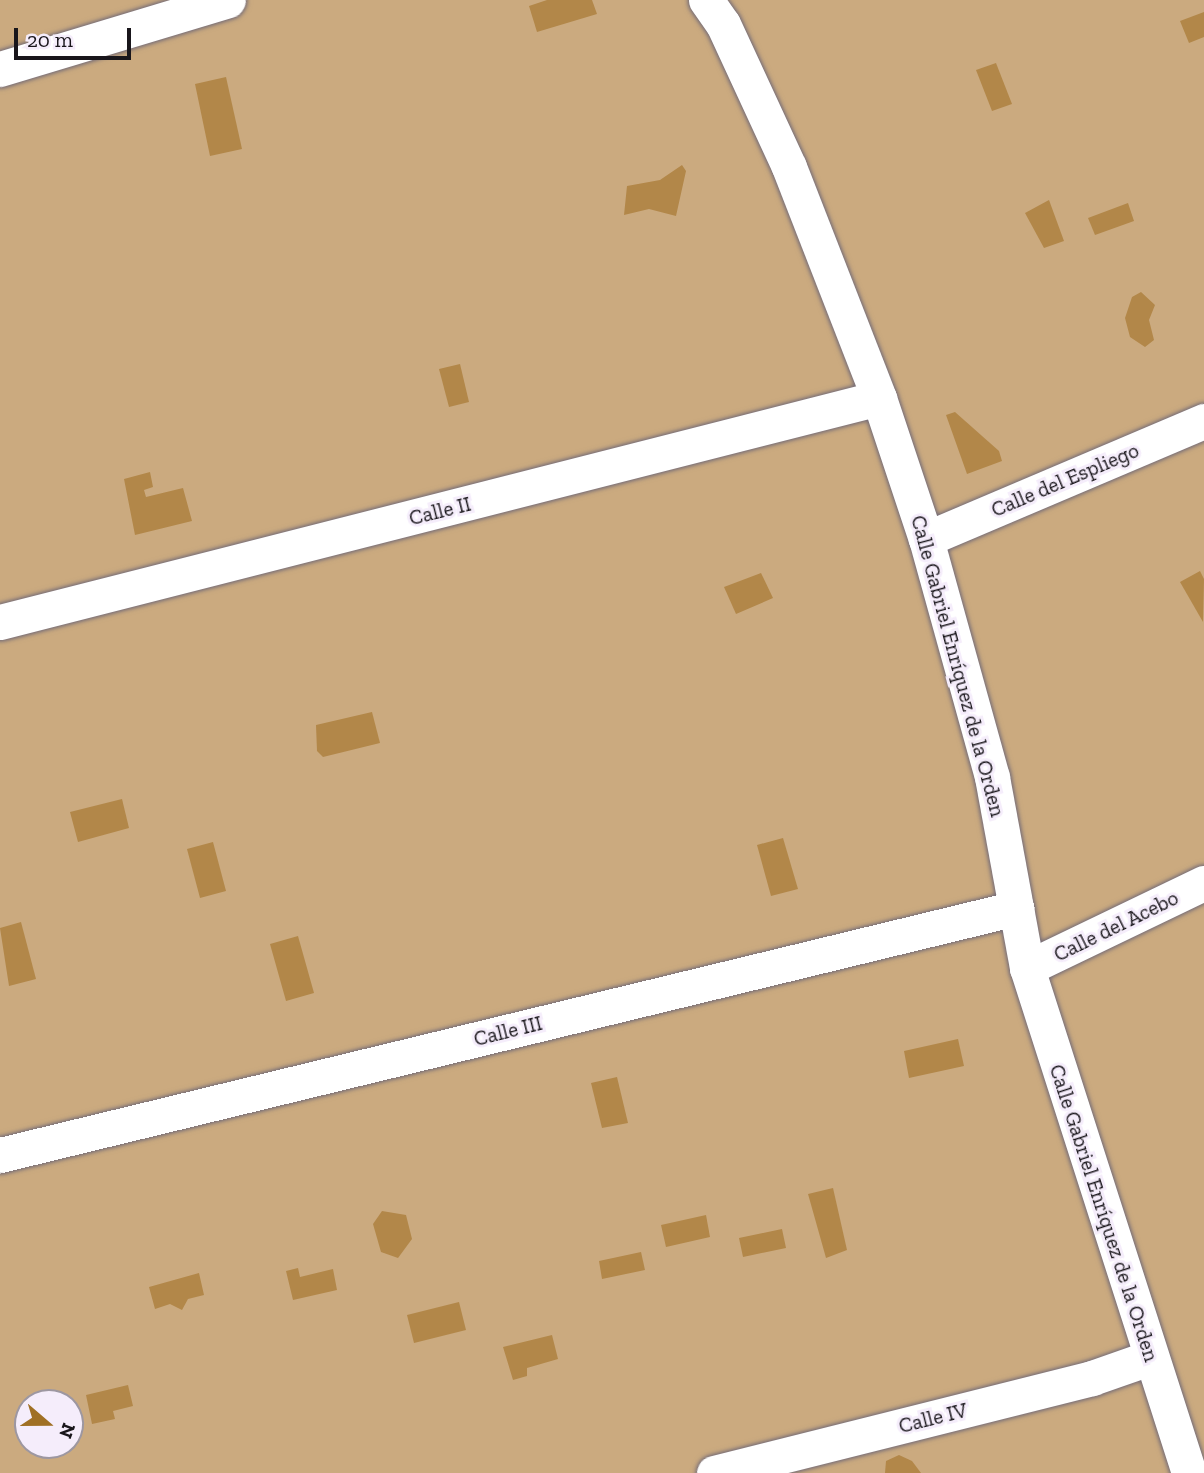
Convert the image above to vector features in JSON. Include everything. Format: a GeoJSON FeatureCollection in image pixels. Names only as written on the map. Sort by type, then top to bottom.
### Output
{"type":"FeatureCollection","features":[{"type":"Feature","properties":{"kind":"street"},"geometry":{"type":"LineString","coordinates":[[0,69],[228,0]]}},
{"type":"Feature","properties":{"kind":"street","name":"Calle Gabriel Enríquez de la Orden"},"geometry":{"type":"LineString","coordinates":[[706,0],[723,24],[789,167],[879,398],[926,539],[992,777],[1027,968],[1149,1358],[1189,1473]]}},
{"type":"Feature","properties":{"kind":"street","name":"Calle II"},"geometry":{"type":"LineString","coordinates":[[0,622],[879,398]]}},
{"type":"Feature","properties":{"kind":"street","name":"Calle del Espliego"},"geometry":{"type":"LineString","coordinates":[[926,539],[1204,421]]}},
{"type":"Feature","properties":{"kind":"street","name":"Calle del Acebo"},"geometry":{"type":"LineString","coordinates":[[1027,968],[1204,883]]}},
{"type":"Feature","properties":{"kind":"street","name":"Calle III"},"geometry":{"type":"LineString","coordinates":[[0,1155],[1016,908]]}},
{"type":"Feature","properties":{"kind":"street","name":"Calle IV"},"geometry":{"type":"LineString","coordinates":[[714,1473],[1092,1378],[1149,1358]]}},
{"type":"Feature","properties":{"kind":"shaded area"},"geometry":{"type":"Polygon","coordinates":[[[0,0],[1204,0],[1204,1473],[0,1473],[0,0]]]}},
{"type":"Feature","properties":{"kind":"shaded area"},"geometry":{"type":"Polygon","coordinates":[[[547,0],[592,0],[597,14],[537,32],[529,6],[547,0]]]}},
{"type":"Feature","properties":{"kind":"shaded area"},"geometry":{"type":"Polygon","coordinates":[[[1204,12],[1204,37],[1189,43],[1180,21],[1204,12]]]}},
{"type":"Feature","properties":{"kind":"shaded area"},"geometry":{"type":"Polygon","coordinates":[[[996,63],[1012,104],[992,111],[976,70],[996,63]]]}},
{"type":"Feature","properties":{"kind":"shaded area"},"geometry":{"type":"Polygon","coordinates":[[[226,77],[242,149],[210,156],[195,84],[226,77]]]}},
{"type":"Feature","properties":{"kind":"shaded area"},"geometry":{"type":"Polygon","coordinates":[[[682,165],[686,171],[676,216],[649,209],[624,215],[627,186],[660,180],[682,165]]]}},
{"type":"Feature","properties":{"kind":"shaded area"},"geometry":{"type":"Polygon","coordinates":[[[1049,200],[1064,241],[1044,248],[1025,213],[1049,200]]]}},
{"type":"Feature","properties":{"kind":"shaded area"},"geometry":{"type":"Polygon","coordinates":[[[1128,203],[1134,221],[1095,235],[1088,218],[1128,203]]]}},
{"type":"Feature","properties":{"kind":"shaded area"},"geometry":{"type":"Polygon","coordinates":[[[1141,292],[1155,305],[1149,320],[1154,340],[1145,347],[1130,337],[1125,318],[1132,297],[1141,292]]]}},
{"type":"Feature","properties":{"kind":"shaded area"},"geometry":{"type":"Polygon","coordinates":[[[460,364],[469,402],[449,407],[439,369],[460,364]]]}},
{"type":"Feature","properties":{"kind":"shaded area"},"geometry":{"type":"Polygon","coordinates":[[[955,412],[999,451],[1002,461],[967,474],[946,415],[955,412]]]}},
{"type":"Feature","properties":{"kind":"shaded area"},"geometry":{"type":"Polygon","coordinates":[[[150,472],[153,487],[144,490],[146,497],[183,488],[192,521],[135,535],[124,479],[150,472]]]}},
{"type":"Feature","properties":{"kind":"shaded area"},"geometry":{"type":"Polygon","coordinates":[[[1200,571],[1204,579],[1203,622],[1180,582],[1200,571]]]}},
{"type":"Feature","properties":{"kind":"shaded area"},"geometry":{"type":"Polygon","coordinates":[[[761,573],[773,598],[736,614],[724,587],[761,573]]]}},
{"type":"Feature","properties":{"kind":"shaded area"},"geometry":{"type":"Polygon","coordinates":[[[372,712],[380,743],[323,757],[317,751],[316,725],[372,712]]]}},
{"type":"Feature","properties":{"kind":"shaded area"},"geometry":{"type":"Polygon","coordinates":[[[122,799],[129,828],[78,842],[70,812],[122,799]]]}},
{"type":"Feature","properties":{"kind":"shaded area"},"geometry":{"type":"Polygon","coordinates":[[[783,838],[798,889],[771,896],[757,845],[783,838]]]}},
{"type":"Feature","properties":{"kind":"shaded area"},"geometry":{"type":"Polygon","coordinates":[[[213,842],[226,891],[200,898],[187,849],[213,842]]]}},
{"type":"Feature","properties":{"kind":"shaded area"},"geometry":{"type":"Polygon","coordinates":[[[21,922],[36,979],[9,986],[0,928],[21,922]]]}},
{"type":"Feature","properties":{"kind":"shaded area"},"geometry":{"type":"Polygon","coordinates":[[[298,936],[314,993],[286,1001],[270,944],[298,936]]]}},
{"type":"Feature","properties":{"kind":"shaded area"},"geometry":{"type":"Polygon","coordinates":[[[958,1039],[964,1066],[909,1078],[904,1051],[958,1039]]]}},
{"type":"Feature","properties":{"kind":"shaded area"},"geometry":{"type":"Polygon","coordinates":[[[617,1077],[628,1123],[602,1128],[591,1083],[617,1077]]]}},
{"type":"Feature","properties":{"kind":"shaded area"},"geometry":{"type":"Polygon","coordinates":[[[833,1188],[847,1250],[826,1258],[808,1194],[833,1188]]]}},
{"type":"Feature","properties":{"kind":"shaded area"},"geometry":{"type":"Polygon","coordinates":[[[382,1211],[406,1215],[412,1239],[398,1258],[381,1252],[373,1224],[382,1211]]]}},
{"type":"Feature","properties":{"kind":"shaded area"},"geometry":{"type":"Polygon","coordinates":[[[706,1215],[710,1237],[666,1247],[661,1225],[706,1215]]]}},
{"type":"Feature","properties":{"kind":"shaded area"},"geometry":{"type":"Polygon","coordinates":[[[782,1229],[786,1248],[743,1257],[739,1238],[782,1229]]]}},
{"type":"Feature","properties":{"kind":"shaded area"},"geometry":{"type":"Polygon","coordinates":[[[641,1252],[645,1270],[602,1279],[599,1261],[641,1252]]]}},
{"type":"Feature","properties":{"kind":"shaded area"},"geometry":{"type":"Polygon","coordinates":[[[298,1268],[300,1277],[333,1269],[337,1290],[293,1300],[286,1271],[298,1268]]]}},
{"type":"Feature","properties":{"kind":"shaded area"},"geometry":{"type":"Polygon","coordinates":[[[199,1273],[204,1295],[188,1299],[182,1310],[170,1304],[155,1309],[149,1287],[199,1273]]]}},
{"type":"Feature","properties":{"kind":"shaded area"},"geometry":{"type":"Polygon","coordinates":[[[459,1302],[466,1330],[414,1343],[407,1315],[459,1302]]]}},
{"type":"Feature","properties":{"kind":"shaded area"},"geometry":{"type":"Polygon","coordinates":[[[552,1335],[558,1359],[527,1368],[527,1376],[513,1380],[503,1347],[552,1335]]]}},
{"type":"Feature","properties":{"kind":"shaded area"},"geometry":{"type":"Polygon","coordinates":[[[128,1385],[133,1406],[113,1411],[115,1419],[92,1424],[86,1395],[128,1385]]]}},
{"type":"Feature","properties":{"kind":"shaded area"},"geometry":{"type":"Polygon","coordinates":[[[899,1455],[912,1461],[921,1473],[885,1473],[886,1461],[899,1455]]]}}]}
